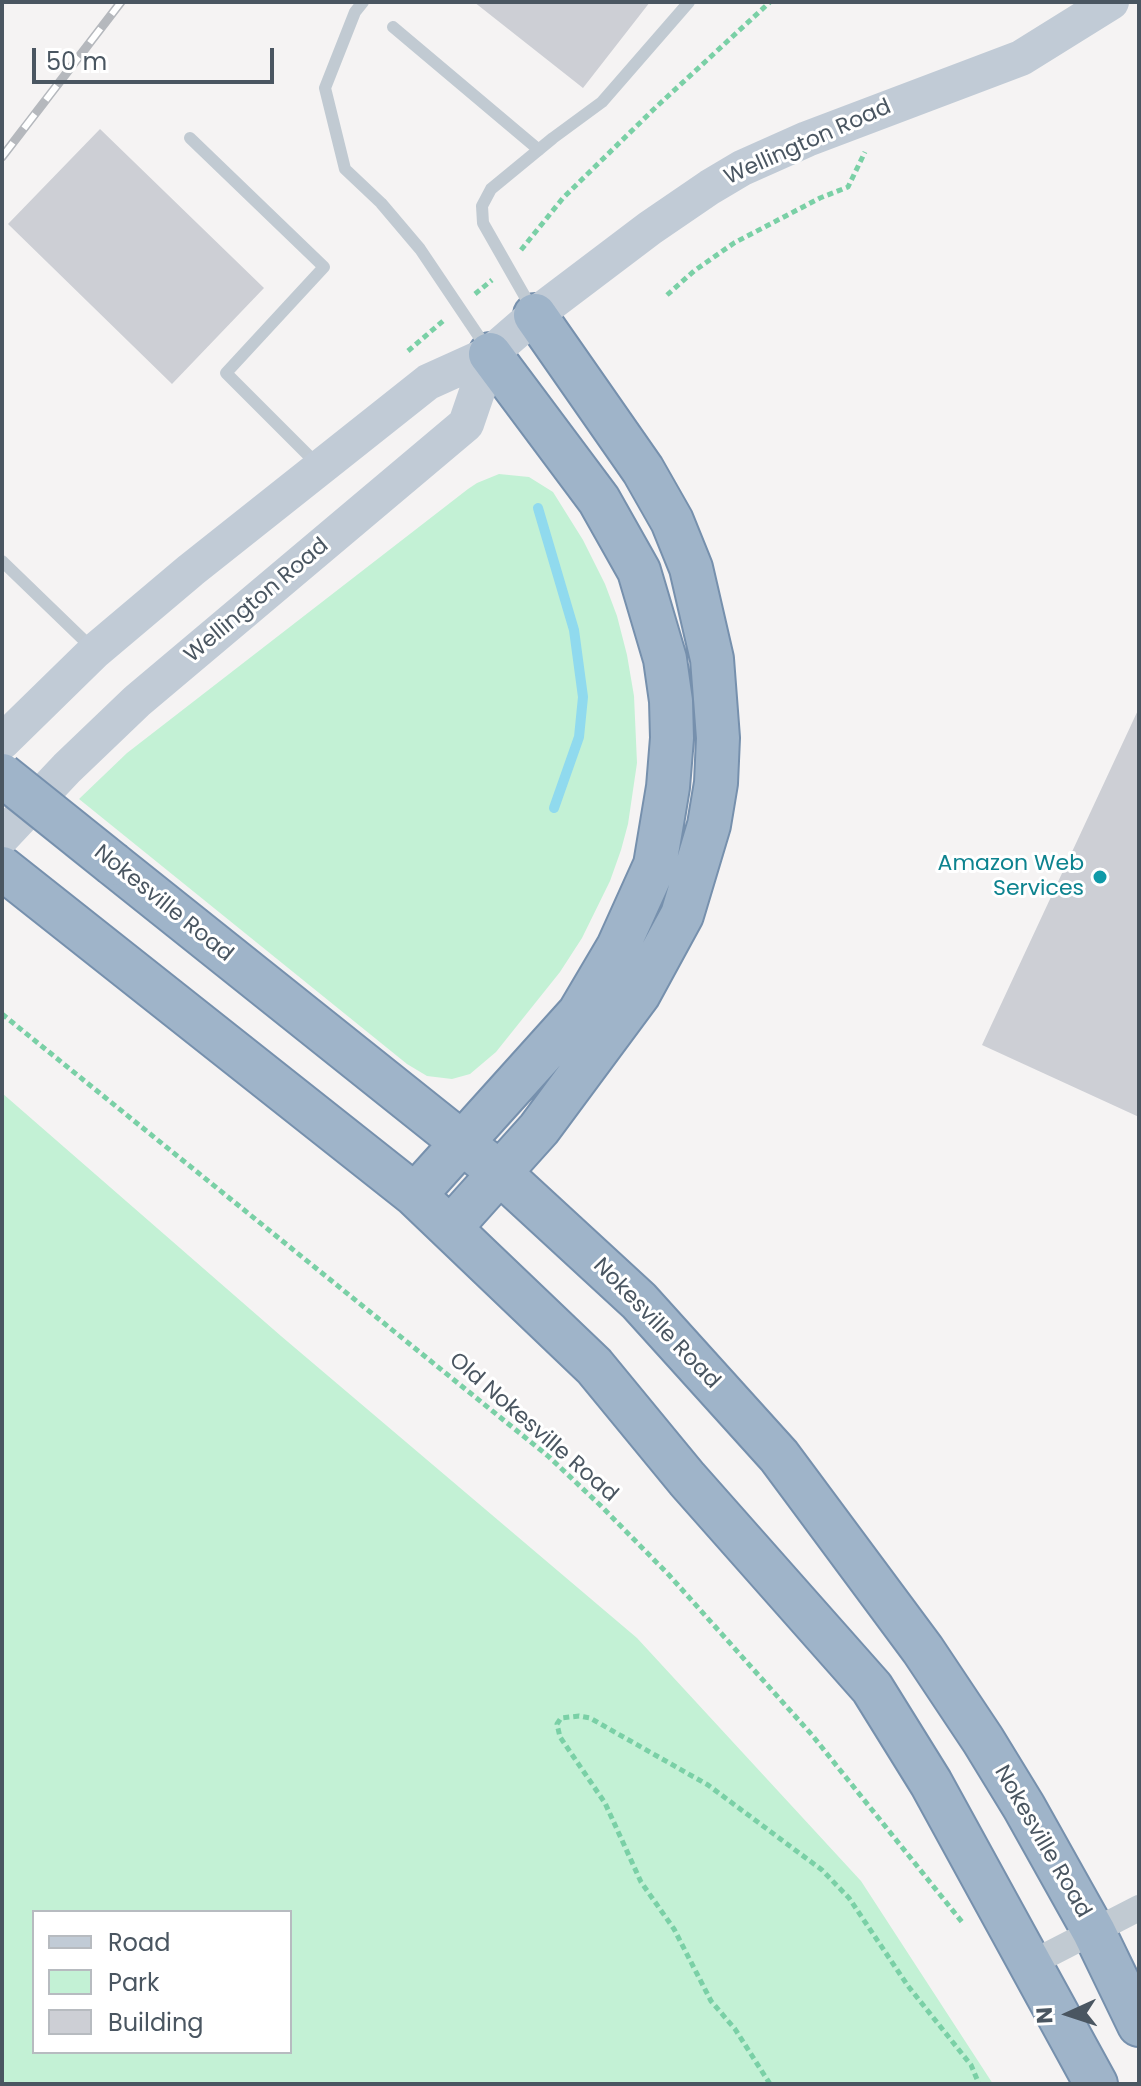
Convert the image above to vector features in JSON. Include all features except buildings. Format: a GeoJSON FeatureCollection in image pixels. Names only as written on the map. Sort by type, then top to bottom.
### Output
{"type":"FeatureCollection","features":[{"type":"Feature","properties":{"kind":"highway"},"geometry":{"type":"LineString","coordinates":[[451,1227],[582,1074],[639,994],[682,915],[709,825],[716,783],[718,738],[712,659],[691,568],[672,521],[643,470],[535,315]]}},
{"type":"Feature","properties":{"kind":"highway"},"geometry":{"type":"LineString","coordinates":[[415,1195],[579,1013],[618,947],[655,865],[668,787],[671,701],[665,659],[639,571],[599,500],[490,354]]}},
{"type":"Feature","properties":{"kind":"highway","name":"Nokesville Road"},"geometry":{"type":"LineString","coordinates":[[2,775],[500,1173],[639,1301],[779,1456],[923,1650],[1024,1807],[1094,1932],[1139,2025]]}},
{"type":"Feature","properties":{"kind":"highway"},"geometry":{"type":"LineString","coordinates":[[2,868],[415,1195],[594,1366],[687,1479],[872,1688],[931,1783],[1096,2084]]}},
{"type":"Feature","properties":{"kind":"main road","name":"Wellington Road"},"geometry":{"type":"LineString","coordinates":[[2,742],[95,651],[191,570],[428,382],[490,354],[535,315],[710,187],[781,150],[1021,58],[1111,2]]}},
{"type":"Feature","properties":{"kind":"main road","name":"Wellington Road"},"geometry":{"type":"LineString","coordinates":[[2,837],[67,768],[137,701],[466,424],[490,354]]}},
{"type":"Feature","properties":{"kind":"street"},"geometry":{"type":"LineString","coordinates":[[1032,1963],[1139,1908]]}},
{"type":"Feature","properties":{"kind":"lane"},"geometry":{"type":"LineString","coordinates":[[363,2],[355,12],[325,88],[345,169],[381,203],[420,249],[490,354]]}},
{"type":"Feature","properties":{"kind":"lane"},"geometry":{"type":"LineString","coordinates":[[535,315],[483,223],[482,206],[491,189],[602,102],[689,2]]}},
{"type":"Feature","properties":{"kind":"lane"},"geometry":{"type":"LineString","coordinates":[[393,27],[539,150]]}},
{"type":"Feature","properties":{"kind":"lane"},"geometry":{"type":"LineString","coordinates":[[190,138],[324,267],[226,373],[320,467]]}},
{"type":"Feature","properties":{"kind":"lane"},"geometry":{"type":"LineString","coordinates":[[2,561],[95,651]]}},
{"type":"Feature","properties":{"kind":"path"},"geometry":{"type":"LineString","coordinates":[[507,266],[563,198],[770,2]]}},
{"type":"Feature","properties":{"kind":"path"},"geometry":{"type":"LineString","coordinates":[[667,295],[694,271],[734,243],[820,198],[848,187],[886,108]]}},
{"type":"Feature","properties":{"kind":"path","name":"Old Nokesville Road"},"geometry":{"type":"LineString","coordinates":[[2,1014],[548,1456],[600,1505],[669,1575],[812,1735],[966,1930]]}},
{"type":"Feature","properties":{"kind":"path"},"geometry":{"type":"LineString","coordinates":[[770,2084],[735,2029],[711,2001],[674,1929],[641,1882],[605,1803],[560,1737],[557,1724],[561,1718],[590,1718],[708,1785],[822,1870],[849,1898],[908,1986],[971,2065],[979,2084]]}},
{"type":"Feature","properties":{"kind":"green space"},"geometry":{"type":"Polygon","coordinates":[[[499,474],[529,477],[553,492],[583,540],[605,584],[627,655],[634,696],[637,763],[621,850],[610,881],[582,938],[560,972],[496,1052],[470,1074],[452,1079],[427,1076],[407,1064],[79,799],[127,753],[468,489],[499,474]]]}},
{"type":"Feature","properties":{"kind":"green space"},"geometry":{"type":"Polygon","coordinates":[[[2,1093],[281,1336],[637,1638],[861,1881],[993,2084],[2,2084],[2,1093]]]}},
{"type":"Feature","properties":{"kind":"waterway"},"geometry":{"type":"LineString","coordinates":[[538,508],[574,630],[583,697],[579,737],[554,808]]}},
{"type":"Feature","properties":{"kind":"railway"},"geometry":{"type":"LineString","coordinates":[[2,157],[121,2]]}},
{"type":"Feature","properties":{"kind":"place","name":"Amazon Web Services"},"geometry":{"type":"Point","coordinates":[1100,877]}}]}
